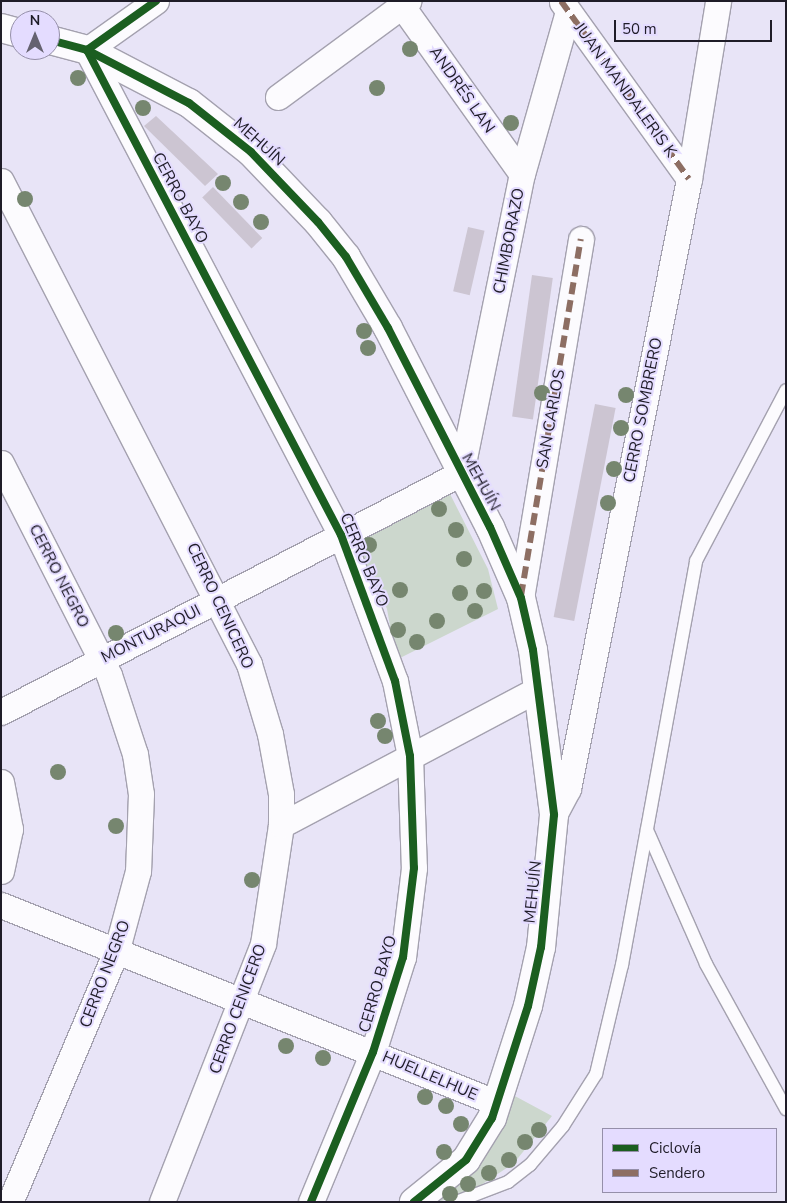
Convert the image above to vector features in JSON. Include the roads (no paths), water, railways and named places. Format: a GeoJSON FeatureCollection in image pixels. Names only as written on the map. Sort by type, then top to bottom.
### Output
{"type":"FeatureCollection","features":[{"type":"Feature","properties":{"kind":"street"},"geometry":{"type":"LineString","coordinates":[[88,50],[156,1]]}},
{"type":"Feature","properties":{"kind":"street","name":"CERRO SOMBRERO"},"geometry":{"type":"LineString","coordinates":[[554,814],[568,789],[689,179],[718,1]]}},
{"type":"Feature","properties":{"kind":"street"},"geometry":{"type":"LineString","coordinates":[[278,97],[405,4]]}},
{"type":"Feature","properties":{"kind":"street","name":"ANDRÉS LAN"},"geometry":{"type":"LineString","coordinates":[[405,4],[522,174]]}},
{"type":"Feature","properties":{"kind":"street","name":"JUAN MANDALERIS K"},"geometry":{"type":"LineString","coordinates":[[565,6],[689,179]]}},
{"type":"Feature","properties":{"kind":"street","name":"CHIMBORAZO"},"geometry":{"type":"LineString","coordinates":[[461,473],[522,174],[565,6]]}},
{"type":"Feature","properties":{"kind":"street","name":"MEHUÍN"},"geometry":{"type":"LineString","coordinates":[[60,43],[88,50],[161,86],[220,125],[300,201],[346,257],[388,328],[521,598],[538,689],[554,814],[540,947],[497,1104],[466,1160],[414,1202]]}},
{"type":"Feature","properties":{"kind":"street","name":"CERRO BAYO"},"geometry":{"type":"LineString","coordinates":[[88,50],[341,535],[392,672],[410,756],[414,868],[410,918],[404,957],[373,1052],[311,1202]]}},
{"type":"Feature","properties":{"kind":"street","name":"CERRO CENICERO"},"geometry":{"type":"LineString","coordinates":[[1,181],[219,598],[250,664],[270,734],[281,825],[263,944],[244,1001],[162,1202]]}},
{"type":"Feature","properties":{"kind":"street","name":"SAN CARLOS"},"geometry":{"type":"LineString","coordinates":[[521,598],[581,239]]}},
{"type":"Feature","properties":{"kind":"street","name":"CERRO NEGRO"},"geometry":{"type":"LineString","coordinates":[[1,463],[102,660],[135,754],[141,794],[138,871],[117,949],[10,1202]]}},
{"type":"Feature","properties":{"kind":"street","name":"MONTURAQUI"},"geometry":{"type":"LineString","coordinates":[[1,712],[461,473]]}},
{"type":"Feature","properties":{"kind":"street"},"geometry":{"type":"LineString","coordinates":[[281,825],[538,689]]}},
{"type":"Feature","properties":{"kind":"street"},"geometry":{"type":"LineString","coordinates":[[1,782],[10,829],[1,871]]}},
{"type":"Feature","properties":{"kind":"street","name":"HUELLELHUE"},"geometry":{"type":"LineString","coordinates":[[1,905],[117,949],[497,1104]]}},
{"type":"Feature","properties":{"kind":"lane"},"geometry":{"type":"LineString","coordinates":[[456,1202],[508,1182],[530,1165],[563,1126],[596,1074],[646,830],[696,561],[786,390]]}},
{"type":"Feature","properties":{"kind":"lane"},"geometry":{"type":"LineString","coordinates":[[646,830],[706,964],[786,1109]]}}]}
